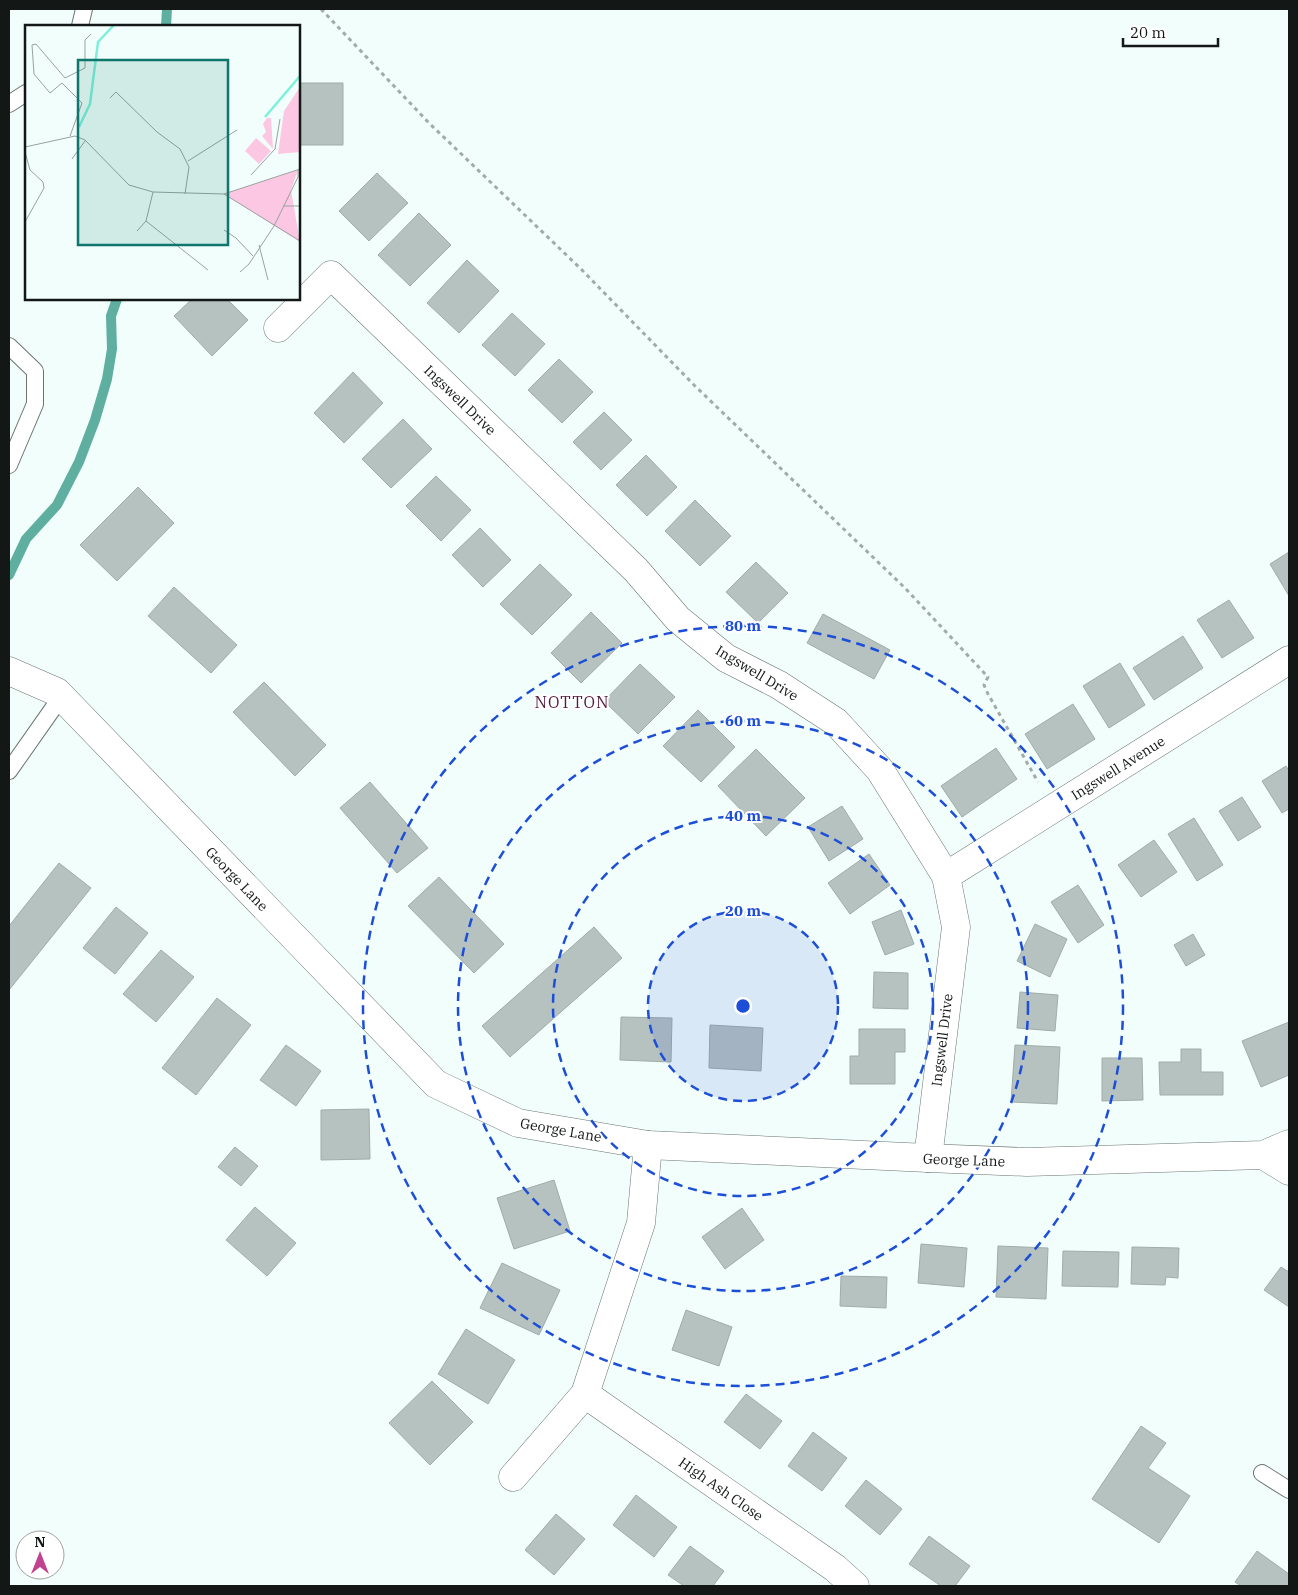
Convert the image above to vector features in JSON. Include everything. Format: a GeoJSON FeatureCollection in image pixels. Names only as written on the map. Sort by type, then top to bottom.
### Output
{"type":"FeatureCollection","features":[{"type":"Feature","properties":{"kind":"street","name":"Ingswell Drive"},"geometry":{"type":"LineString","coordinates":[[278,328],[331,275],[636,570],[678,619],[726,658],[779,685],[836,722],[880,770],[946,876],[956,927],[928,1158]]}},
{"type":"Feature","properties":{"kind":"street","name":"Ingswell Avenue"},"geometry":{"type":"LineString","coordinates":[[946,876],[1289,660]]}},
{"type":"Feature","properties":{"kind":"street","name":"George Lane"},"geometry":{"type":"LineString","coordinates":[[9,671],[57,692],[436,1084],[518,1123],[648,1145],[1028,1162],[1263,1154],[1289,1144]]}},
{"type":"Feature","properties":{"kind":"street"},"geometry":{"type":"LineString","coordinates":[[513,1477],[585,1394],[641,1223],[648,1145]]}},
{"type":"Feature","properties":{"kind":"street"},"geometry":{"type":"LineString","coordinates":[[1263,1154],[1289,1171]]}},
{"type":"Feature","properties":{"kind":"street","name":"High Ash Close"},"geometry":{"type":"LineString","coordinates":[[585,1394],[835,1568],[855,1586]]}},
{"type":"Feature","properties":{"kind":"lane"},"geometry":{"type":"LineString","coordinates":[[80,25],[84,9]]}},
{"type":"Feature","properties":{"kind":"lane"},"geometry":{"type":"LineString","coordinates":[[9,104],[25,94]]}},
{"type":"Feature","properties":{"kind":"lane"},"geometry":{"type":"LineString","coordinates":[[9,346],[35,371],[35,404],[9,465]]}},
{"type":"Feature","properties":{"kind":"lane"},"geometry":{"type":"LineString","coordinates":[[9,771],[61,697]]}},
{"type":"Feature","properties":{"kind":"lane"},"geometry":{"type":"LineString","coordinates":[[1262,1473],[1289,1490]]}},
{"type":"Feature","properties":{"kind":"path"},"geometry":{"type":"LineString","coordinates":[[321,9],[429,123],[581,270],[694,385],[905,588],[988,677],[984,685],[988,694],[1053,808]]}},
{"type":"Feature","properties":{"kind":"building"},"geometry":{"type":"Polygon","coordinates":[[[300,83],[343,83],[343,145],[300,145],[300,83]]]}},
{"type":"Feature","properties":{"kind":"building"},"geometry":{"type":"Polygon","coordinates":[[[377,173],[408,203],[369,241],[339,211],[377,173]]]}},
{"type":"Feature","properties":{"kind":"building"},"geometry":{"type":"Polygon","coordinates":[[[419,213],[451,245],[410,286],[378,255],[419,213]]]}},
{"type":"Feature","properties":{"kind":"building"},"geometry":{"type":"Polygon","coordinates":[[[467,260],[499,291],[459,333],[427,303],[467,260]]]}},
{"type":"Feature","properties":{"kind":"building"},"geometry":{"type":"Polygon","coordinates":[[[191,300],[228,300],[248,320],[212,356],[174,316],[191,300]]]}},
{"type":"Feature","properties":{"kind":"building"},"geometry":{"type":"Polygon","coordinates":[[[512,313],[545,344],[515,376],[482,345],[512,313]]]}},
{"type":"Feature","properties":{"kind":"building"},"geometry":{"type":"Polygon","coordinates":[[[559,359],[593,392],[562,423],[528,390],[559,359]]]}},
{"type":"Feature","properties":{"kind":"building"},"geometry":{"type":"Polygon","coordinates":[[[353,372],[383,403],[344,443],[314,413],[353,372]]]}},
{"type":"Feature","properties":{"kind":"building"},"geometry":{"type":"Polygon","coordinates":[[[604,412],[632,440],[601,470],[573,442],[604,412]]]}},
{"type":"Feature","properties":{"kind":"building"},"geometry":{"type":"Polygon","coordinates":[[[403,419],[432,449],[391,488],[362,459],[403,419]]]}},
{"type":"Feature","properties":{"kind":"building"},"geometry":{"type":"Polygon","coordinates":[[[646,455],[677,487],[647,516],[616,485],[646,455]]]}},
{"type":"Feature","properties":{"kind":"building"},"geometry":{"type":"Polygon","coordinates":[[[436,476],[471,510],[441,541],[406,506],[436,476]]]}},
{"type":"Feature","properties":{"kind":"building"},"geometry":{"type":"Polygon","coordinates":[[[138,487],[174,523],[117,581],[80,545],[138,487]]]}},
{"type":"Feature","properties":{"kind":"building"},"geometry":{"type":"Polygon","coordinates":[[[695,500],[731,536],[700,566],[665,531],[695,500]]]}},
{"type":"Feature","properties":{"kind":"building"},"geometry":{"type":"Polygon","coordinates":[[[480,528],[511,560],[483,587],[452,555],[480,528]]]}},
{"type":"Feature","properties":{"kind":"building"},"geometry":{"type":"Polygon","coordinates":[[[1289,552],[1289,596],[1270,564],[1289,552]]]}},
{"type":"Feature","properties":{"kind":"building"},"geometry":{"type":"Polygon","coordinates":[[[756,562],[788,593],[758,623],[726,592],[756,562]]]}},
{"type":"Feature","properties":{"kind":"building"},"geometry":{"type":"Polygon","coordinates":[[[540,564],[572,595],[532,635],[500,604],[540,564]]]}},
{"type":"Feature","properties":{"kind":"building"},"geometry":{"type":"Polygon","coordinates":[[[174,587],[237,645],[211,673],[148,616],[174,587]]]}},
{"type":"Feature","properties":{"kind":"building"},"geometry":{"type":"Polygon","coordinates":[[[1229,600],[1254,638],[1222,658],[1197,620],[1229,600]]]}},
{"type":"Feature","properties":{"kind":"building"},"geometry":{"type":"Polygon","coordinates":[[[591,612],[622,643],[581,683],[551,653],[591,612]]]}},
{"type":"Feature","properties":{"kind":"building"},"geometry":{"type":"Polygon","coordinates":[[[823,614],[890,650],[874,679],[807,643],[823,614]]]}},
{"type":"Feature","properties":{"kind":"building"},"geometry":{"type":"Polygon","coordinates":[[[1183,636],[1203,668],[1154,700],[1133,668],[1183,636]]]}},
{"type":"Feature","properties":{"kind":"building"},"geometry":{"type":"Polygon","coordinates":[[[1120,663],[1145,705],[1109,728],[1083,686],[1120,663]]]}},
{"type":"Feature","properties":{"kind":"building"},"geometry":{"type":"Polygon","coordinates":[[[640,664],[675,697],[638,734],[604,701],[640,664]]]}},
{"type":"Feature","properties":{"kind":"building"},"geometry":{"type":"Polygon","coordinates":[[[264,682],[326,745],[295,776],[233,712],[264,682]]]}},
{"type":"Feature","properties":{"kind":"building"},"geometry":{"type":"Polygon","coordinates":[[[1073,704],[1095,739],[1047,769],[1025,734],[1073,704]]]}},
{"type":"Feature","properties":{"kind":"building"},"geometry":{"type":"Polygon","coordinates":[[[698,710],[735,747],[701,782],[663,746],[698,710]]]}},
{"type":"Feature","properties":{"kind":"building"},"geometry":{"type":"Polygon","coordinates":[[[996,748],[1017,779],[962,817],[941,786],[996,748]]]}},
{"type":"Feature","properties":{"kind":"building"},"geometry":{"type":"Polygon","coordinates":[[[756,749],[805,798],[766,836],[718,786],[756,749]]]}},
{"type":"Feature","properties":{"kind":"building"},"geometry":{"type":"Polygon","coordinates":[[[1286,766],[1289,771],[1289,809],[1282,813],[1262,781],[1286,766]]]}},
{"type":"Feature","properties":{"kind":"building"},"geometry":{"type":"Polygon","coordinates":[[[370,782],[428,848],[397,873],[340,808],[370,782]]]}},
{"type":"Feature","properties":{"kind":"building"},"geometry":{"type":"Polygon","coordinates":[[[1242,797],[1261,827],[1238,841],[1219,811],[1242,797]]]}},
{"type":"Feature","properties":{"kind":"building"},"geometry":{"type":"Polygon","coordinates":[[[842,806],[863,839],[829,861],[808,827],[842,806]]]}},
{"type":"Feature","properties":{"kind":"building"},"geometry":{"type":"Polygon","coordinates":[[[1194,818],[1223,865],[1197,881],[1168,834],[1194,818]]]}},
{"type":"Feature","properties":{"kind":"building"},"geometry":{"type":"Polygon","coordinates":[[[1154,840],[1177,872],[1141,897],[1118,865],[1154,840]]]}},
{"type":"Feature","properties":{"kind":"building"},"geometry":{"type":"Polygon","coordinates":[[[869,854],[890,885],[850,914],[828,883],[869,854]]]}},
{"type":"Feature","properties":{"kind":"building"},"geometry":{"type":"Polygon","coordinates":[[[59,863],[91,888],[9,990],[9,926],[59,863]]]}},
{"type":"Feature","properties":{"kind":"building"},"geometry":{"type":"Polygon","coordinates":[[[439,877],[504,944],[474,973],[408,906],[439,877]]]}},
{"type":"Feature","properties":{"kind":"building"},"geometry":{"type":"Polygon","coordinates":[[[1078,885],[1104,925],[1078,943],[1051,902],[1078,885]]]}},
{"type":"Feature","properties":{"kind":"building"},"geometry":{"type":"Polygon","coordinates":[[[116,907],[148,933],[115,974],[83,948],[116,907]]]}},
{"type":"Feature","properties":{"kind":"building"},"geometry":{"type":"Polygon","coordinates":[[[901,910],[914,944],[885,955],[872,922],[901,910]]]}},
{"type":"Feature","properties":{"kind":"building"},"geometry":{"type":"Polygon","coordinates":[[[1035,924],[1067,939],[1050,977],[1017,961],[1035,924]]]}},
{"type":"Feature","properties":{"kind":"building"},"geometry":{"type":"Polygon","coordinates":[[[594,927],[622,958],[510,1057],[482,1026],[594,927]]]}},
{"type":"Feature","properties":{"kind":"building"},"geometry":{"type":"Polygon","coordinates":[[[1193,934],[1205,955],[1186,966],[1174,945],[1193,934]]]}},
{"type":"Feature","properties":{"kind":"building"},"geometry":{"type":"Polygon","coordinates":[[[161,950],[194,977],[156,1022],[123,994],[161,950]]]}},
{"type":"Feature","properties":{"kind":"building"},"geometry":{"type":"Polygon","coordinates":[[[874,972],[908,973],[908,1009],[873,1008],[874,972]]]}},
{"type":"Feature","properties":{"kind":"building"},"geometry":{"type":"Polygon","coordinates":[[[1020,992],[1058,995],[1055,1031],[1017,1028],[1020,992]]]}},
{"type":"Feature","properties":{"kind":"building"},"geometry":{"type":"Polygon","coordinates":[[[217,998],[251,1025],[196,1095],[162,1068],[217,998]]]}},
{"type":"Feature","properties":{"kind":"building"},"geometry":{"type":"Polygon","coordinates":[[[621,1017],[672,1018],[671,1062],[620,1060],[621,1017]]]}},
{"type":"Feature","properties":{"kind":"building"},"geometry":{"type":"Polygon","coordinates":[[[1289,1022],[1289,1075],[1261,1087],[1242,1041],[1289,1022]]]}},
{"type":"Feature","properties":{"kind":"building"},"geometry":{"type":"Polygon","coordinates":[[[710,1025],[763,1028],[761,1071],[709,1068],[710,1025]]]}},
{"type":"Feature","properties":{"kind":"building"},"geometry":{"type":"Polygon","coordinates":[[[859,1029],[905,1029],[905,1052],[895,1052],[895,1084],[850,1084],[850,1056],[859,1056],[859,1029]]]}},
{"type":"Feature","properties":{"kind":"building"},"geometry":{"type":"Polygon","coordinates":[[[286,1045],[321,1071],[296,1106],[260,1080],[286,1045]]]}},
{"type":"Feature","properties":{"kind":"building"},"geometry":{"type":"Polygon","coordinates":[[[1015,1045],[1060,1047],[1057,1104],[1011,1102],[1015,1045]]]}},
{"type":"Feature","properties":{"kind":"building"},"geometry":{"type":"Polygon","coordinates":[[[1181,1049],[1201,1049],[1201,1072],[1223,1072],[1223,1095],[1160,1095],[1159,1062],[1181,1062],[1181,1049]]]}},
{"type":"Feature","properties":{"kind":"building"},"geometry":{"type":"Polygon","coordinates":[[[1102,1058],[1142,1058],[1143,1100],[1102,1101],[1102,1058]]]}},
{"type":"Feature","properties":{"kind":"building"},"geometry":{"type":"Polygon","coordinates":[[[369,1109],[370,1159],[321,1160],[321,1110],[369,1109]]]}},
{"type":"Feature","properties":{"kind":"building"},"geometry":{"type":"Polygon","coordinates":[[[235,1147],[258,1166],[241,1186],[218,1167],[235,1147]]]}},
{"type":"Feature","properties":{"kind":"building"},"geometry":{"type":"Polygon","coordinates":[[[554,1180],[570,1231],[514,1249],[497,1198],[554,1180]]]}},
{"type":"Feature","properties":{"kind":"building"},"geometry":{"type":"Polygon","coordinates":[[[255,1207],[296,1243],[267,1276],[226,1240],[255,1207]]]}},
{"type":"Feature","properties":{"kind":"building"},"geometry":{"type":"Polygon","coordinates":[[[742,1208],[764,1240],[725,1269],[702,1237],[742,1208]]]}},
{"type":"Feature","properties":{"kind":"building"},"geometry":{"type":"Polygon","coordinates":[[[921,1244],[967,1248],[964,1287],[918,1283],[921,1244]]]}},
{"type":"Feature","properties":{"kind":"building"},"geometry":{"type":"Polygon","coordinates":[[[998,1246],[1048,1248],[1046,1299],[996,1297],[998,1246]]]}},
{"type":"Feature","properties":{"kind":"building"},"geometry":{"type":"Polygon","coordinates":[[[1132,1247],[1179,1248],[1178,1278],[1166,1277],[1165,1285],[1131,1284],[1132,1247]]]}},
{"type":"Feature","properties":{"kind":"building"},"geometry":{"type":"Polygon","coordinates":[[[1063,1251],[1119,1252],[1118,1287],[1062,1286],[1063,1251]]]}},
{"type":"Feature","properties":{"kind":"building"},"geometry":{"type":"Polygon","coordinates":[[[502,1263],[560,1290],[539,1335],[480,1308],[502,1263]]]}},
{"type":"Feature","properties":{"kind":"building"},"geometry":{"type":"Polygon","coordinates":[[[1281,1267],[1289,1272],[1289,1307],[1264,1290],[1281,1267]]]}},
{"type":"Feature","properties":{"kind":"building"},"geometry":{"type":"Polygon","coordinates":[[[841,1276],[887,1277],[886,1308],[840,1306],[841,1276]]]}},
{"type":"Feature","properties":{"kind":"building"},"geometry":{"type":"Polygon","coordinates":[[[686,1310],[732,1327],[719,1366],[672,1350],[686,1310]]]}},
{"type":"Feature","properties":{"kind":"building"},"geometry":{"type":"Polygon","coordinates":[[[466,1329],[515,1360],[488,1404],[438,1374],[466,1329]]]}},
{"type":"Feature","properties":{"kind":"building"},"geometry":{"type":"Polygon","coordinates":[[[432,1381],[473,1422],[430,1465],[389,1423],[432,1381]]]}},
{"type":"Feature","properties":{"kind":"building"},"geometry":{"type":"Polygon","coordinates":[[[746,1394],[782,1421],[760,1449],[724,1422],[746,1394]]]}},
{"type":"Feature","properties":{"kind":"building"},"geometry":{"type":"Polygon","coordinates":[[[1141,1426],[1166,1443],[1148,1468],[1190,1496],[1159,1543],[1092,1499],[1141,1426]]]}},
{"type":"Feature","properties":{"kind":"building"},"geometry":{"type":"Polygon","coordinates":[[[813,1432],[847,1458],[822,1491],[788,1466],[813,1432]]]}},
{"type":"Feature","properties":{"kind":"building"},"geometry":{"type":"Polygon","coordinates":[[[866,1480],[902,1509],[880,1535],[845,1506],[866,1480]]]}},
{"type":"Feature","properties":{"kind":"building"},"geometry":{"type":"Polygon","coordinates":[[[636,1495],[677,1527],[654,1557],[613,1525],[636,1495]]]}},
{"type":"Feature","properties":{"kind":"building"},"geometry":{"type":"Polygon","coordinates":[[[556,1514],[585,1539],[554,1575],[525,1550],[556,1514]]]}},
{"type":"Feature","properties":{"kind":"building"},"geometry":{"type":"Polygon","coordinates":[[[929,1536],[970,1566],[955,1586],[941,1586],[909,1564],[929,1536]]]}},
{"type":"Feature","properties":{"kind":"building"},"geometry":{"type":"Polygon","coordinates":[[[690,1546],[724,1571],[713,1586],[684,1586],[668,1575],[690,1546]]]}},
{"type":"Feature","properties":{"kind":"building"},"geometry":{"type":"Polygon","coordinates":[[[1257,1551],[1289,1574],[1289,1586],[1241,1586],[1235,1582],[1257,1551]]]}},
{"type":"Feature","properties":{"kind":"waterway"},"geometry":{"type":"LineString","coordinates":[[166,25],[167,9]]}},
{"type":"Feature","properties":{"kind":"waterway"},"geometry":{"type":"LineString","coordinates":[[9,575],[26,539],[57,505],[79,462],[95,420],[107,379],[112,349],[111,316],[117,300]]}},
{"type":"Feature","properties":{"kind":"district","name":"NOTTON"},"geometry":{"type":"Point","coordinates":[572,702]}}]}
